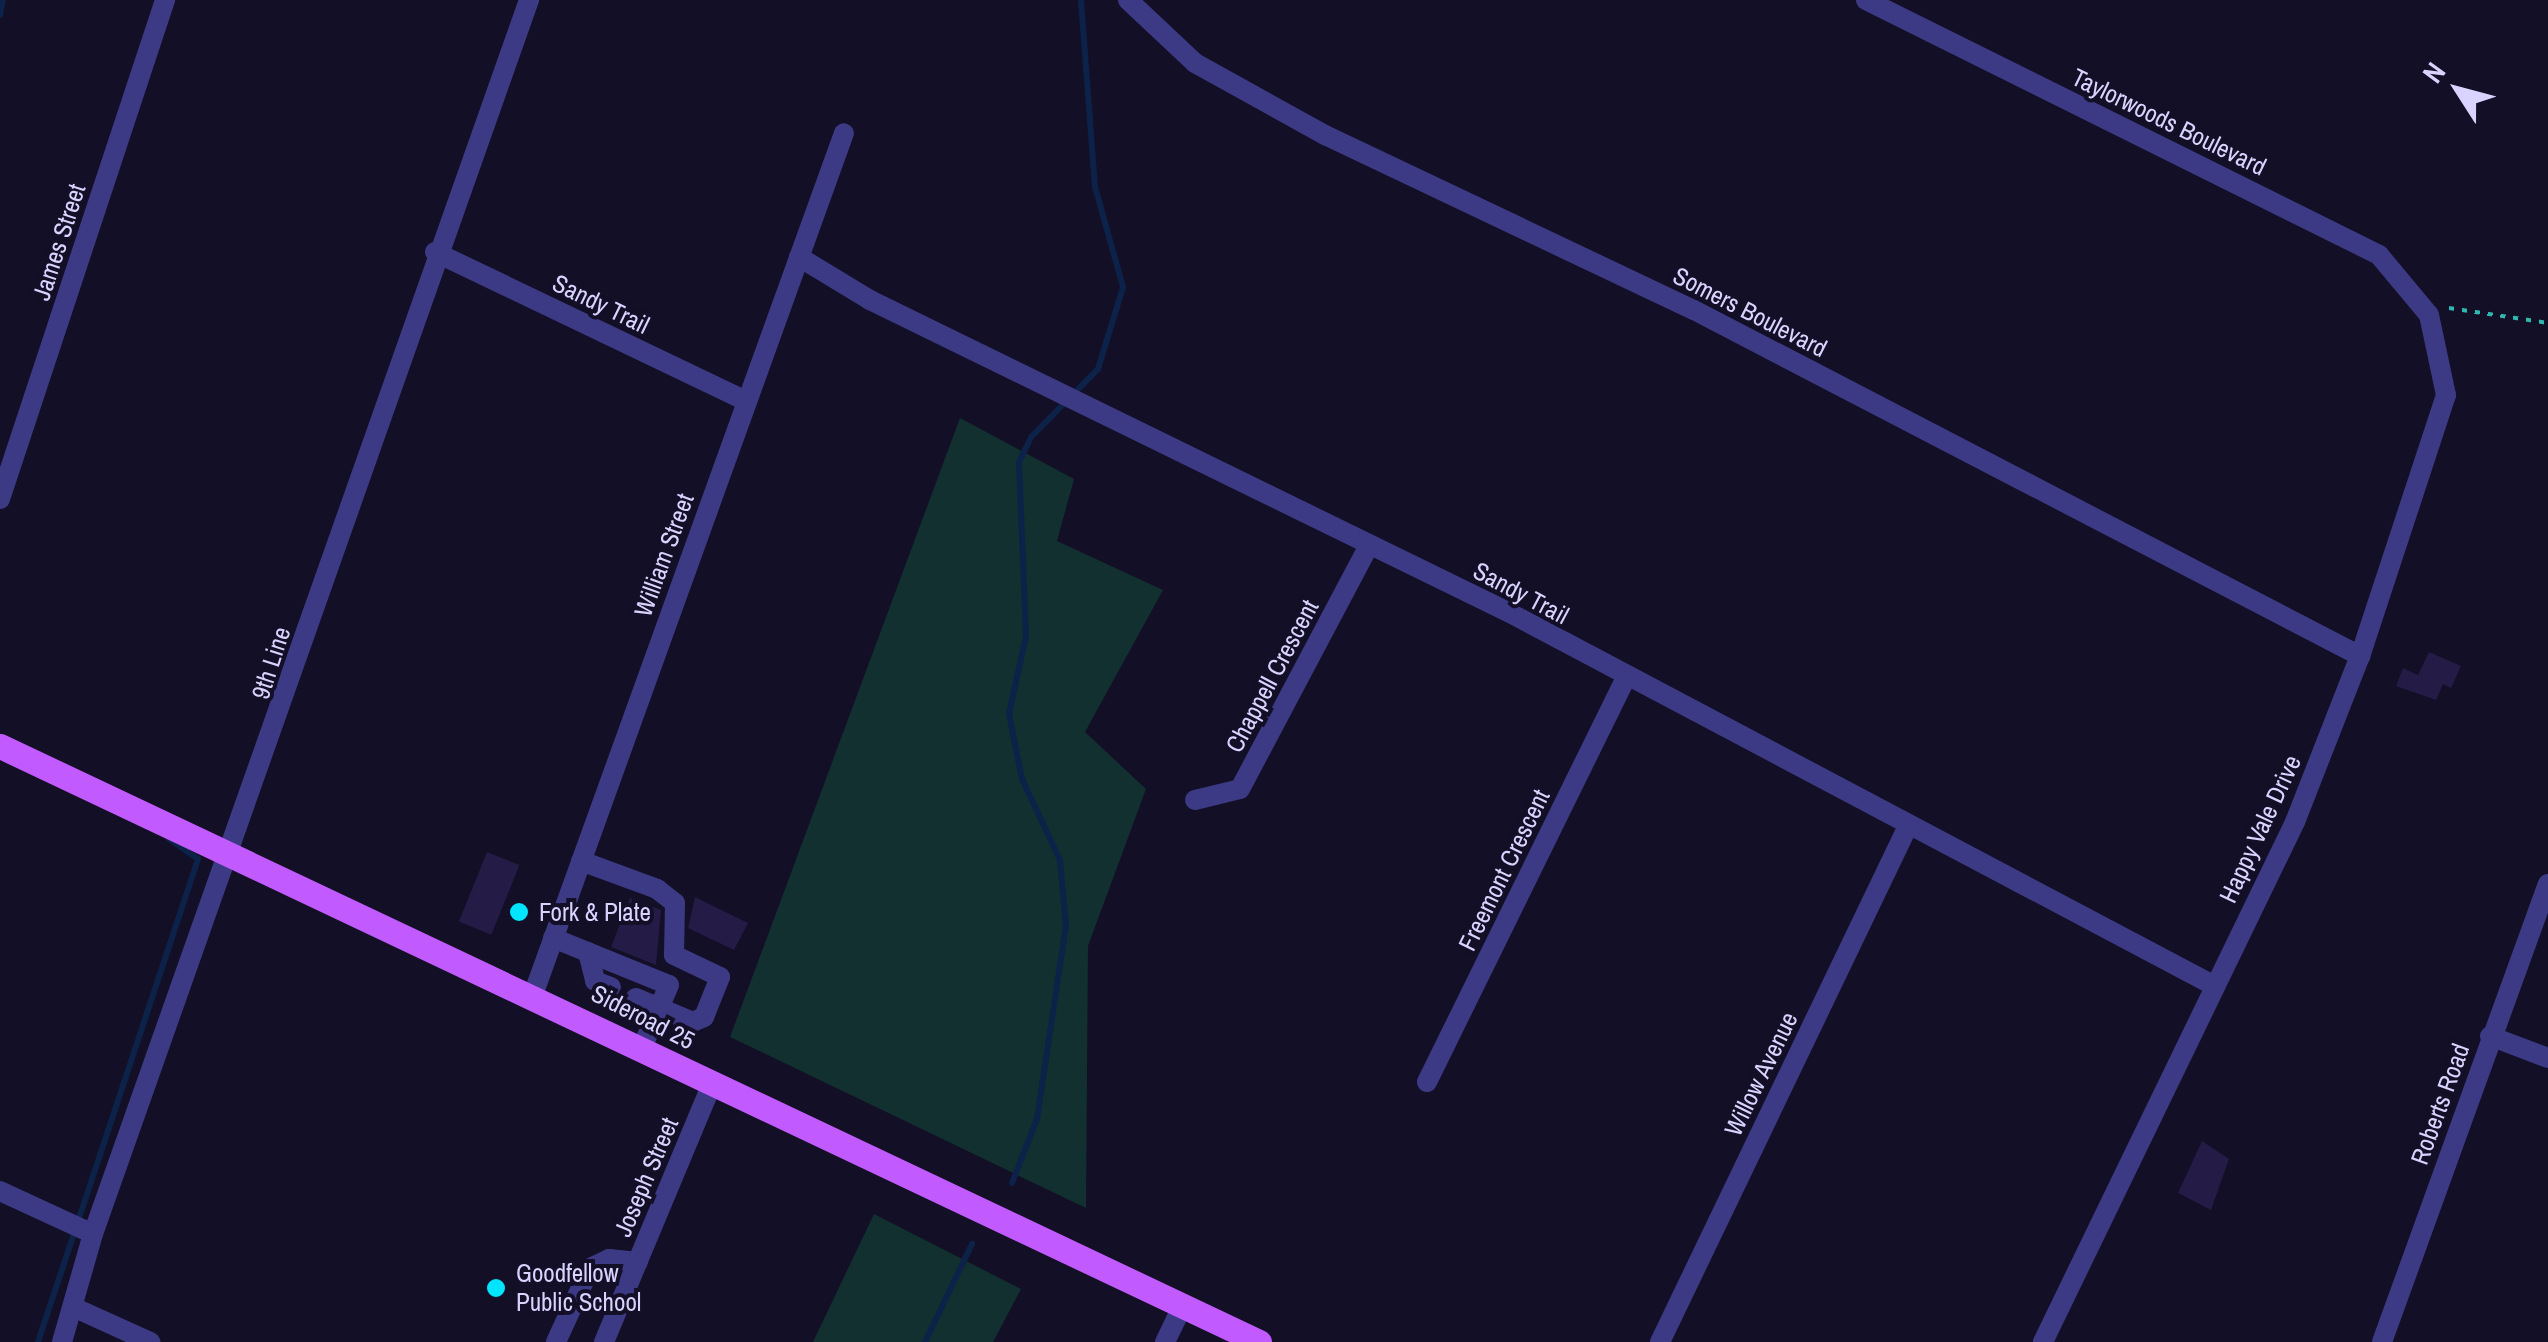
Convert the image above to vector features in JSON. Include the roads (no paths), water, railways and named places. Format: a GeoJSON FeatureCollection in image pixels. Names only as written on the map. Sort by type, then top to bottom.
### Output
{"type":"FeatureCollection","features":[{"type":"Feature","properties":{"kind":"main road","name":"Sideroad 25"},"geometry":{"type":"LineString","coordinates":[[0,746],[1259,1342]]}},
{"type":"Feature","properties":{"kind":"street","name":"James Street"},"geometry":{"type":"LineString","coordinates":[[0,499],[165,0]]}},
{"type":"Feature","properties":{"kind":"street","name":"9th Line"},"geometry":{"type":"LineString","coordinates":[[62,1342],[93,1234],[226,856],[265,760],[435,252],[529,0]]}},
{"type":"Feature","properties":{"kind":"street","name":"Somers Boulevard"},"geometry":{"type":"LineString","coordinates":[[1128,0],[1152,8],[1196,63],[1325,135],[1694,310],[2360,656]]}},
{"type":"Feature","properties":{"kind":"street","name":"Taylorwoods Boulevard"},"geometry":{"type":"LineString","coordinates":[[1866,0],[2379,255],[2429,314]]}},
{"type":"Feature","properties":{"kind":"street","name":"William Street"},"geometry":{"type":"LineString","coordinates":[[533,996],[844,133]]}},
{"type":"Feature","properties":{"kind":"street","name":"Sandy Trail"},"geometry":{"type":"LineString","coordinates":[[435,252],[746,401]]}},
{"type":"Feature","properties":{"kind":"street","name":"Sandy Trail"},"geometry":{"type":"LineString","coordinates":[[799,257],[870,300],[1510,613],[1625,679],[2214,985]]}},
{"type":"Feature","properties":{"kind":"street","name":"Happy Vale Drive"},"geometry":{"type":"LineString","coordinates":[[2043,1342],[2295,822],[2360,656],[2446,395],[2429,314]]}},
{"type":"Feature","properties":{"kind":"street","name":"Chappell Crescent"},"geometry":{"type":"LineString","coordinates":[[1195,800],[1240,789],[1369,545]]}},
{"type":"Feature","properties":{"kind":"street","name":"Freemont Crescent"},"geometry":{"type":"LineString","coordinates":[[1427,1082],[1625,679]]}},
{"type":"Feature","properties":{"kind":"street","name":"Willow Avenue"},"geometry":{"type":"LineString","coordinates":[[1660,1342],[1907,828]]}},
{"type":"Feature","properties":{"kind":"street"},"geometry":{"type":"LineString","coordinates":[[581,861],[657,888],[675,902],[674,955],[720,976],[704,1017],[694,1022],[636,998]]}},
{"type":"Feature","properties":{"kind":"street","name":"Roberts Road"},"geometry":{"type":"LineString","coordinates":[[2382,1342],[2548,884]]}},
{"type":"Feature","properties":{"kind":"street"},"geometry":{"type":"LineString","coordinates":[[553,938],[669,985],[641,1050]]}},
{"type":"Feature","properties":{"kind":"street"},"geometry":{"type":"LineString","coordinates":[[588,952],[595,980],[611,987]]}},
{"type":"Feature","properties":{"kind":"street"},"geometry":{"type":"LineString","coordinates":[[2490,1036],[2548,1058]]}},
{"type":"Feature","properties":{"kind":"street","name":"Joseph Street"},"geometry":{"type":"LineString","coordinates":[[604,1342],[712,1086]]}},
{"type":"Feature","properties":{"kind":"street"},"geometry":{"type":"LineString","coordinates":[[0,1190],[93,1234]]}},
{"type":"Feature","properties":{"kind":"street"},"geometry":{"type":"LineString","coordinates":[[556,1342],[590,1268],[609,1260],[638,1262]]}},
{"type":"Feature","properties":{"kind":"street"},"geometry":{"type":"LineString","coordinates":[[1165,1342],[1183,1305]]}},
{"type":"Feature","properties":{"kind":"street"},"geometry":{"type":"LineString","coordinates":[[74,1307],[150,1342]]}},
{"type":"Feature","properties":{"kind":"waterway"},"geometry":{"type":"LineString","coordinates":[[0,15],[3,0]]}},
{"type":"Feature","properties":{"kind":"waterway"},"geometry":{"type":"LineString","coordinates":[[1012,1183],[1037,1119],[1066,926],[1060,860],[1022,779],[1009,714],[1026,636],[1019,462],[1031,437],[1098,369],[1123,287],[1095,187],[1081,0]]}},
{"type":"Feature","properties":{"kind":"waterway"},"geometry":{"type":"LineString","coordinates":[[38,1342],[198,859],[169,839]]}},
{"type":"Feature","properties":{"kind":"waterway"},"geometry":{"type":"LineString","coordinates":[[925,1342],[972,1244]]}},
{"type":"Feature","properties":{"kind":"place","name":"Fork & Plate"},"geometry":{"type":"Point","coordinates":[519,912]}},
{"type":"Feature","properties":{"kind":"place","name":"Goodfellow Public School"},"geometry":{"type":"Point","coordinates":[496,1288]}}]}
